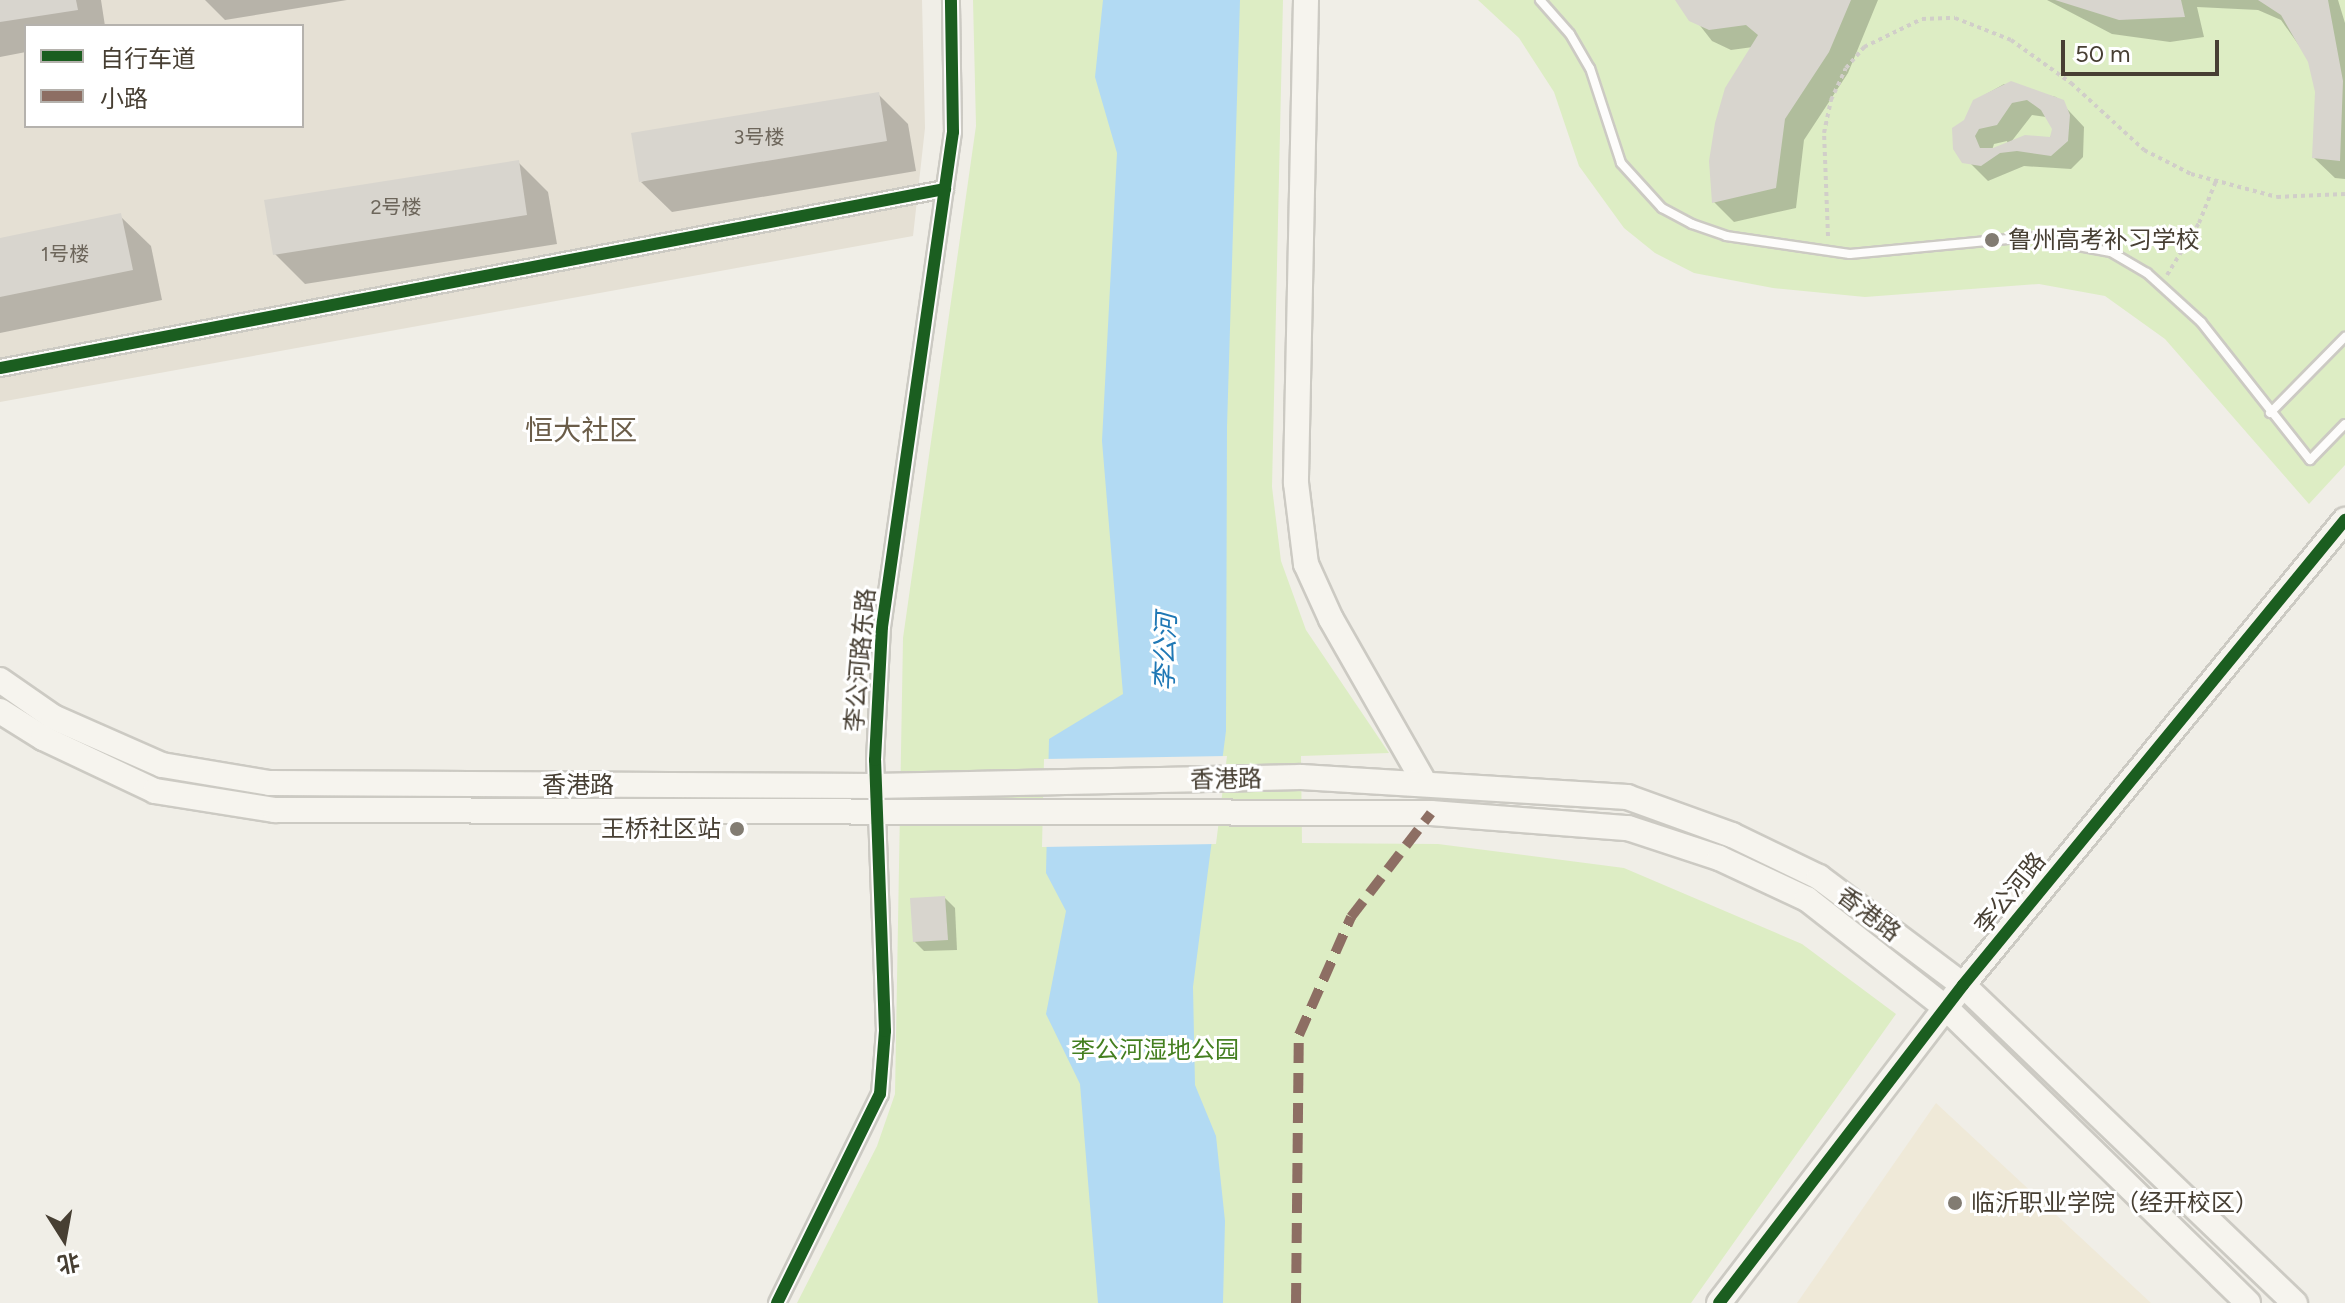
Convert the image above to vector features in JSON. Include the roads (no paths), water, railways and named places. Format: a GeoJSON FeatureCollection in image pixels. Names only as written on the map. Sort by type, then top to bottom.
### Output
{"type":"FeatureCollection","features":[{"type":"Feature","properties":{"kind":"main road"},"geometry":{"type":"LineString","coordinates":[[1306,0],[1296,483],[1306,564],[1331,619],[1424,782]]}},
{"type":"Feature","properties":{"kind":"main road","name":"李公河路"},"geometry":{"type":"LineString","coordinates":[[1719,1303],[1963,985],[2345,520]]}},
{"type":"Feature","properties":{"kind":"main road","name":"香港路"},"geometry":{"type":"LineString","coordinates":[[0,680],[53,717],[162,765],[270,783],[875,786],[1301,777],[1424,782],[1627,797],[1732,835],[1819,877],[1963,985],[2295,1303]]}},
{"type":"Feature","properties":{"kind":"main road","name":"香港路"},"geometry":{"type":"LineString","coordinates":[[0,711],[43,738],[155,791],[275,810],[875,815],[1431,813],[1628,828],[1719,858],[1807,899],[1946,1008],[2248,1303]]}},
{"type":"Feature","properties":{"kind":"street","name":"李公河路东路"},"geometry":{"type":"LineString","coordinates":[[777,1303],[880,1094],[885,1031],[875,786],[882,627],[953,132],[951,0]]}},
{"type":"Feature","properties":{"kind":"street"},"geometry":{"type":"LineString","coordinates":[[0,368],[945,189]]}},
{"type":"Feature","properties":{"kind":"lane"},"geometry":{"type":"LineString","coordinates":[[1540,0],[1570,34],[1590,68],[1621,163],[1662,208],[1726,236],[1829,252],[1913,252],[2029,237],[2111,252],[2161,284],[2201,322],[2310,460],[2345,424]]}},
{"type":"Feature","properties":{"kind":"lane"},"geometry":{"type":"LineString","coordinates":[[2270,413],[2345,337]]}},
{"type":"Feature","properties":{"kind":"water","name":"李公河"},"geometry":{"type":"Polygon","coordinates":[[[1103,0],[1240,0],[1227,427],[1226,731],[1193,987],[1195,1085],[1216,1136],[1225,1221],[1223,1303],[1098,1303],[1080,1084],[1046,1014],[1066,911],[1046,873],[1049,739],[1123,694],[1102,441],[1117,153],[1095,77],[1103,0]]]}},
{"type":"Feature","properties":{"kind":"place","name":"鲁州高考补习学校"},"geometry":{"type":"Point","coordinates":[1992,240]}},
{"type":"Feature","properties":{"kind":"place","name":"王桥社区站"},"geometry":{"type":"Point","coordinates":[737,829]}},
{"type":"Feature","properties":{"kind":"place","name":"临沂职业学院（经开校区）"},"geometry":{"type":"Point","coordinates":[1955,1203]}},
{"type":"Feature","properties":{"kind":"district","name":"恒大社区"},"geometry":{"type":"Point","coordinates":[581,430]}},
{"type":"Feature","properties":{"kind":"park label","name":"李公河湿地公园"},"geometry":{"type":"Point","coordinates":[1155,1050]}}]}
